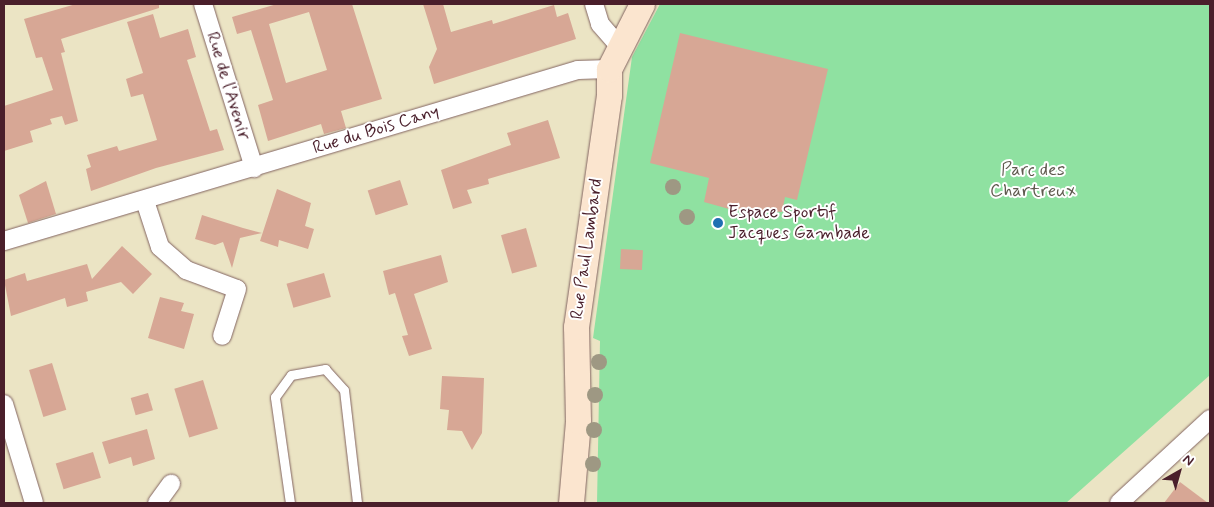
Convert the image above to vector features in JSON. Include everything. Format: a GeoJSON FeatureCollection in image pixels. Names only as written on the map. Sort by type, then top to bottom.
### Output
{"type":"FeatureCollection","features":[{"type":"Feature","properties":{"kind":"street","name":"Rue de l'Avenir"},"geometry":{"type":"LineString","coordinates":[[203,4],[254,168]]}},
{"type":"Feature","properties":{"kind":"street"},"geometry":{"type":"LineString","coordinates":[[594,4],[614,58]]}},
{"type":"Feature","properties":{"kind":"street","name":"Rue Paul Lambard"},"geometry":{"type":"LineString","coordinates":[[571,503],[578,421],[576,327],[608,96],[614,58],[642,4]]}},
{"type":"Feature","properties":{"kind":"street","name":"Rue du Bois Cany"},"geometry":{"type":"LineString","coordinates":[[4,241],[145,201],[614,58]]}},
{"type":"Feature","properties":{"kind":"street"},"geometry":{"type":"LineString","coordinates":[[145,201],[160,247],[186,270],[237,290],[222,336]]}},
{"type":"Feature","properties":{"kind":"street"},"geometry":{"type":"LineString","coordinates":[[4,404],[34,503]]}},
{"type":"Feature","properties":{"kind":"street"},"geometry":{"type":"LineString","coordinates":[[1119,503],[1210,419]]}},
{"type":"Feature","properties":{"kind":"street"},"geometry":{"type":"LineString","coordinates":[[157,503],[171,484]]}},
{"type":"Feature","properties":{"kind":"lane"},"geometry":{"type":"LineString","coordinates":[[290,503],[275,397],[291,375],[325,369],[344,390],[357,503]]}},
{"type":"Feature","properties":{"kind":"green space","name":"Parc des Chartreux"},"geometry":{"type":"Polygon","coordinates":[[[660,4],[1210,4],[1210,375],[1066,503],[597,503],[600,341],[593,338],[632,57],[660,4]]]}},
{"type":"Feature","properties":{"kind":"building"},"geometry":{"type":"Polygon","coordinates":[[[76,4],[159,4],[159,8],[61,39],[65,52],[61,53],[78,121],[65,125],[62,116],[50,119],[52,124],[30,131],[33,142],[4,151],[4,106],[53,90],[42,57],[36,58],[24,19],[76,4]]]}},
{"type":"Feature","properties":{"kind":"building"},"geometry":{"type":"Polygon","coordinates":[[[277,4],[352,4],[382,99],[341,111],[346,128],[324,134],[321,124],[268,141],[258,105],[273,100],[251,30],[237,34],[232,17],[277,4]],[[309,12],[269,24],[286,83],[327,70],[309,12]]]}},
{"type":"Feature","properties":{"kind":"building"},"geometry":{"type":"Polygon","coordinates":[[[423,4],[443,4],[451,32],[492,20],[493,24],[554,5],[557,17],[568,13],[576,39],[434,84],[429,67],[437,49],[423,4]]]}},
{"type":"Feature","properties":{"kind":"building"},"geometry":{"type":"Polygon","coordinates":[[[153,14],[160,38],[188,29],[196,57],[187,60],[210,131],[217,129],[224,150],[156,168],[91,191],[86,169],[91,167],[87,155],[117,146],[119,151],[157,140],[143,94],[131,97],[126,79],[143,73],[127,22],[153,14]]]}},
{"type":"Feature","properties":{"kind":"building"},"geometry":{"type":"Polygon","coordinates":[[[680,33],[828,69],[797,200],[785,197],[782,212],[729,209],[704,202],[709,178],[650,163],[680,33]]]}},
{"type":"Feature","properties":{"kind":"building"},"geometry":{"type":"Polygon","coordinates":[[[548,120],[560,158],[488,179],[489,184],[467,190],[472,203],[453,209],[441,170],[511,145],[507,133],[548,120]]]}},
{"type":"Feature","properties":{"kind":"building"},"geometry":{"type":"Polygon","coordinates":[[[400,180],[408,205],[376,215],[368,191],[400,180]]]}},
{"type":"Feature","properties":{"kind":"building"},"geometry":{"type":"Polygon","coordinates":[[[46,181],[56,214],[28,223],[19,195],[46,181]]]}},
{"type":"Feature","properties":{"kind":"building"},"geometry":{"type":"Polygon","coordinates":[[[277,189],[311,203],[305,226],[314,229],[308,249],[279,240],[278,247],[260,241],[277,189]]]}},
{"type":"Feature","properties":{"kind":"building"},"geometry":{"type":"Polygon","coordinates":[[[202,215],[262,233],[240,238],[232,268],[223,242],[215,245],[195,239],[202,215]]]}},
{"type":"Feature","properties":{"kind":"building"},"geometry":{"type":"Polygon","coordinates":[[[526,228],[537,266],[512,274],[501,235],[526,228]]]}},
{"type":"Feature","properties":{"kind":"building"},"geometry":{"type":"Polygon","coordinates":[[[122,246],[152,274],[133,294],[121,282],[86,292],[88,301],[67,307],[65,298],[11,316],[4,280],[25,273],[27,281],[87,264],[92,279],[122,246]]]}},
{"type":"Feature","properties":{"kind":"building"},"geometry":{"type":"Polygon","coordinates":[[[621,249],[643,250],[642,270],[620,269],[621,249]]]}},
{"type":"Feature","properties":{"kind":"building"},"geometry":{"type":"Polygon","coordinates":[[[441,255],[448,282],[414,294],[432,349],[409,356],[402,336],[408,335],[395,293],[389,295],[383,271],[441,255]]]}},
{"type":"Feature","properties":{"kind":"building"},"geometry":{"type":"Polygon","coordinates":[[[324,273],[331,297],[293,308],[287,284],[324,273]]]}},
{"type":"Feature","properties":{"kind":"building"},"geometry":{"type":"Polygon","coordinates":[[[160,297],[184,303],[181,311],[194,314],[184,349],[148,338],[160,297]]]}},
{"type":"Feature","properties":{"kind":"building"},"geometry":{"type":"Polygon","coordinates":[[[52,363],[66,410],[43,417],[29,370],[52,363]]]}},
{"type":"Feature","properties":{"kind":"building"},"geometry":{"type":"Polygon","coordinates":[[[442,376],[484,378],[482,433],[472,450],[462,431],[447,430],[449,410],[440,409],[442,376]]]}},
{"type":"Feature","properties":{"kind":"building"},"geometry":{"type":"Polygon","coordinates":[[[203,380],[218,429],[189,438],[174,389],[203,380]]]}},
{"type":"Feature","properties":{"kind":"building"},"geometry":{"type":"Polygon","coordinates":[[[148,393],[153,410],[136,415],[131,398],[148,393]]]}},
{"type":"Feature","properties":{"kind":"building"},"geometry":{"type":"Polygon","coordinates":[[[147,429],[155,459],[133,466],[131,457],[109,464],[102,442],[147,429]]]}},
{"type":"Feature","properties":{"kind":"building"},"geometry":{"type":"Polygon","coordinates":[[[93,452],[101,478],[64,489],[56,463],[93,452]]]}},
{"type":"Feature","properties":{"kind":"building"},"geometry":{"type":"Polygon","coordinates":[[[1180,482],[1208,503],[1164,503],[1180,482]]]}},
{"type":"Feature","properties":{"kind":"place","name":"Espace Sportif Jacques Gambade"},"geometry":{"type":"Point","coordinates":[718,223]}}]}
